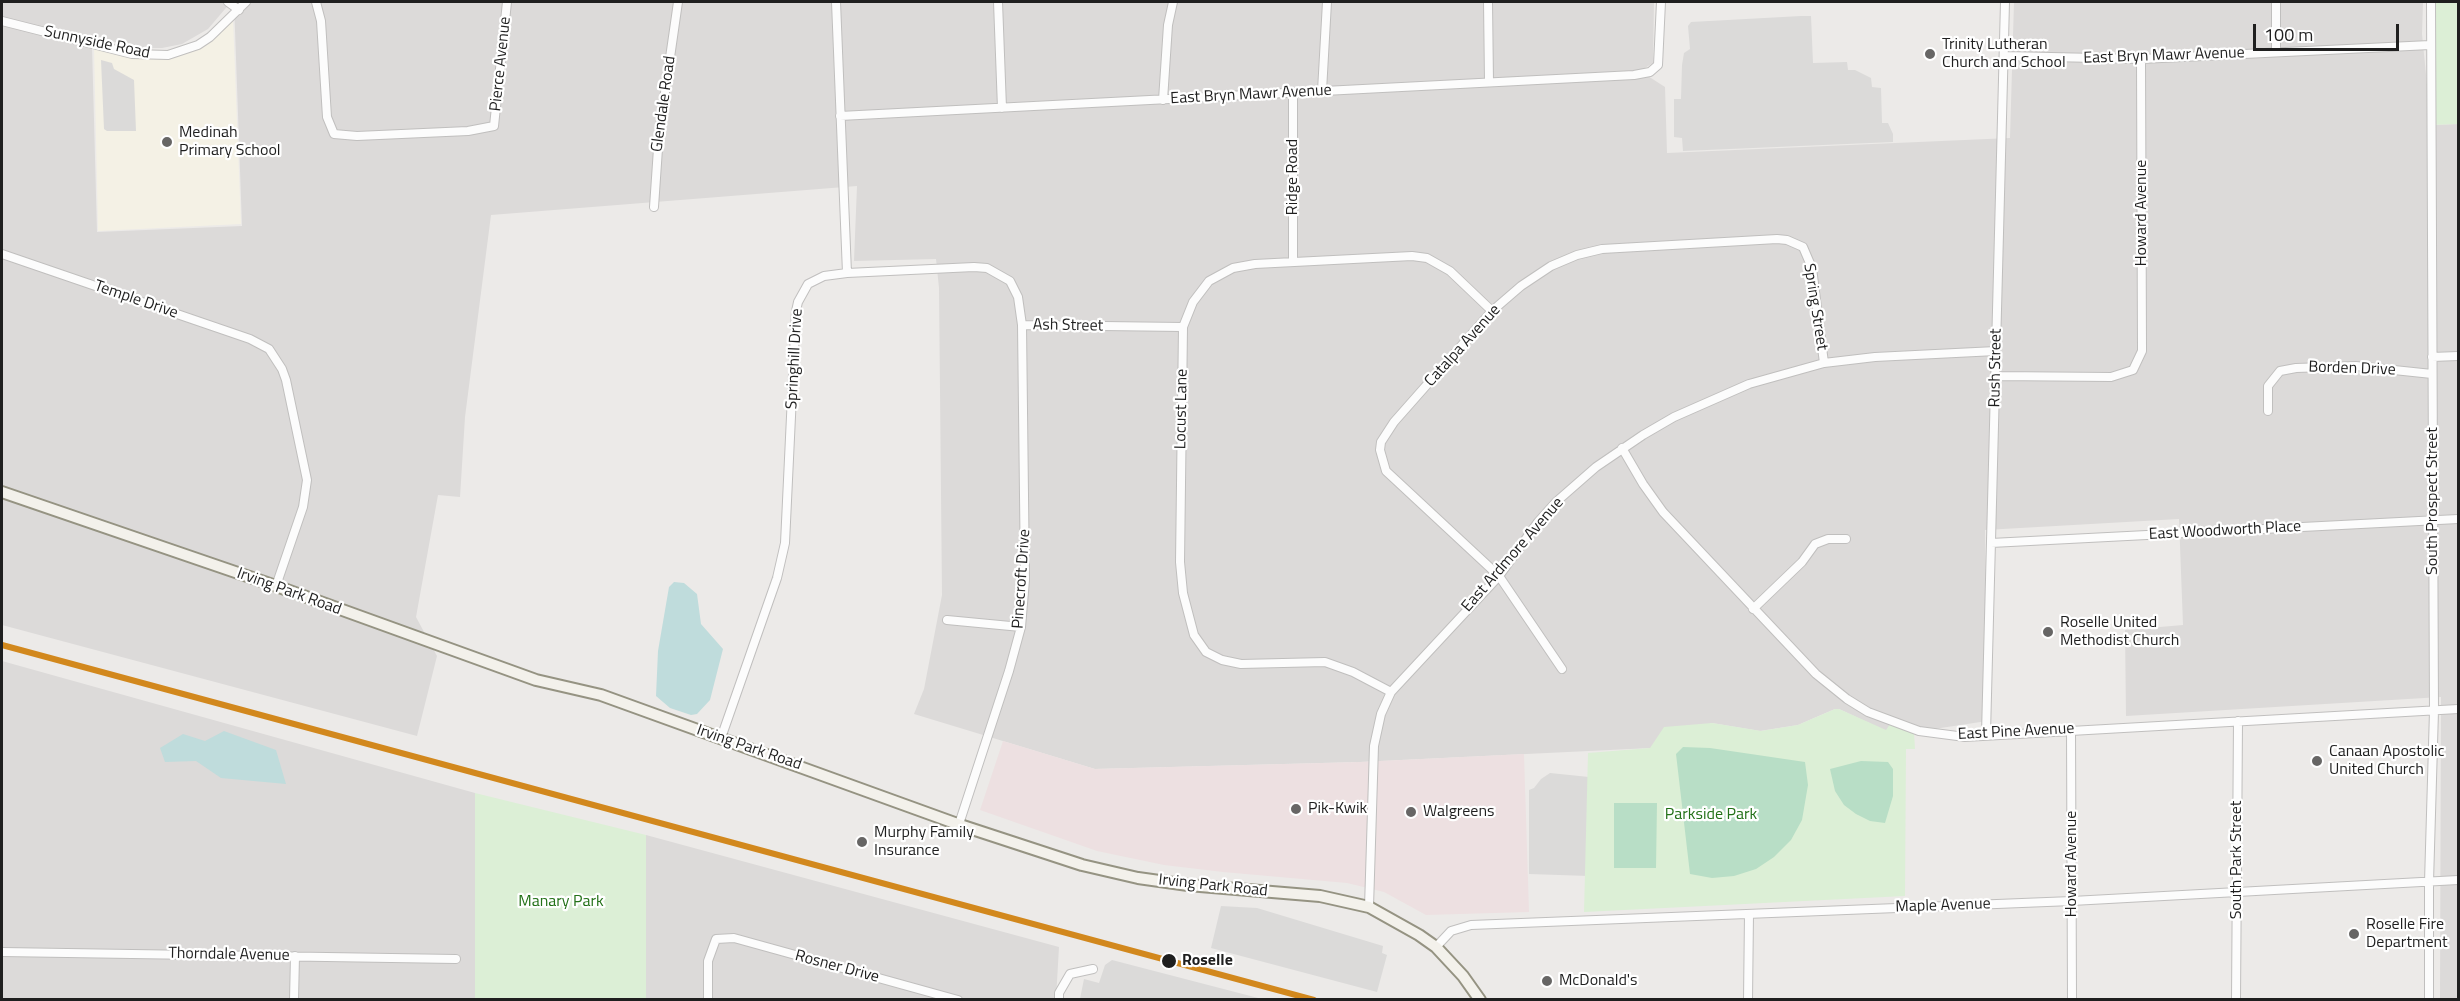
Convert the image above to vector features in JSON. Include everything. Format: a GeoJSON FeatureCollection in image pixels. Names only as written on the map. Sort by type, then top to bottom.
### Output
{"type":"FeatureCollection","features":[{"type":"Feature","properties":{"kind":"main road","name":"Irving Park Road"},"geometry":{"type":"LineString","coordinates":[[2,492],[276,586],[536,680],[601,695],[959,824],[1073,862],[1138,878],[1188,885],[1320,896],[1370,907],[1437,947],[1480,999]]}},
{"type":"Feature","properties":{"kind":"street"},"geometry":{"type":"LineString","coordinates":[[228,2],[239,10]]}},
{"type":"Feature","properties":{"kind":"street","name":"Sunnyside Road"},"geometry":{"type":"LineString","coordinates":[[2,21],[132,54],[168,55],[198,45],[246,2]]}},
{"type":"Feature","properties":{"kind":"street","name":"Pierce Avenue"},"geometry":{"type":"LineString","coordinates":[[316,2],[321,21],[327,117],[333,134],[357,136],[468,131],[494,126],[507,2]]}},
{"type":"Feature","properties":{"kind":"street","name":"Glendale Road"},"geometry":{"type":"LineString","coordinates":[[654,207],[659,134],[678,2]]}},
{"type":"Feature","properties":{"kind":"street"},"geometry":{"type":"LineString","coordinates":[[836,2],[847,273]]}},
{"type":"Feature","properties":{"kind":"street"},"geometry":{"type":"LineString","coordinates":[[998,2],[1002,108]]}},
{"type":"Feature","properties":{"kind":"street"},"geometry":{"type":"LineString","coordinates":[[1162,100],[1168,25],[1173,2]]}},
{"type":"Feature","properties":{"kind":"street"},"geometry":{"type":"LineString","coordinates":[[1322,91],[1327,2]]}},
{"type":"Feature","properties":{"kind":"street"},"geometry":{"type":"LineString","coordinates":[[1488,2],[1489,82]]}},
{"type":"Feature","properties":{"kind":"street","name":"East Bryn Mawr Avenue"},"geometry":{"type":"LineString","coordinates":[[840,116],[1634,75],[1650,72],[1658,65],[1661,2]]}},
{"type":"Feature","properties":{"kind":"street","name":"Rush Street"},"geometry":{"type":"LineString","coordinates":[[1986,734],[2005,2]]}},
{"type":"Feature","properties":{"kind":"street"},"geometry":{"type":"LineString","coordinates":[[2276,2],[2276,52]]}},
{"type":"Feature","properties":{"kind":"street","name":"South Prospect Street"},"geometry":{"type":"LineString","coordinates":[[2428,999],[2434,711],[2431,2]]}},
{"type":"Feature","properties":{"kind":"street","name":"East Bryn Mawr Avenue"},"geometry":{"type":"LineString","coordinates":[[2005,56],[2141,59],[2430,45]]}},
{"type":"Feature","properties":{"kind":"street","name":"Howard Avenue"},"geometry":{"type":"LineString","coordinates":[[1995,376],[2111,377],[2133,370],[2142,351],[2141,59]]}},
{"type":"Feature","properties":{"kind":"street","name":"Ridge Road"},"geometry":{"type":"LineString","coordinates":[[1293,93],[1293,262]]}},
{"type":"Feature","properties":{"kind":"street","name":"Catalpa Avenue"},"geometry":{"type":"LineString","coordinates":[[1562,669],[1498,576],[1386,471],[1380,450],[1381,442],[1394,423],[1492,311],[1521,286],[1551,266],[1577,255],[1602,249],[1778,239],[1803,247],[1805,251]]}},
{"type":"Feature","properties":{"kind":"street","name":"Spring Street"},"geometry":{"type":"LineString","coordinates":[[1805,251],[1812,268],[1824,363]]}},
{"type":"Feature","properties":{"kind":"street","name":"Temple Drive"},"geometry":{"type":"LineString","coordinates":[[2,254],[250,339],[269,349],[286,380],[307,480],[303,507],[276,586]]}},
{"type":"Feature","properties":{"kind":"street","name":"Locust Lane"},"geometry":{"type":"LineString","coordinates":[[1390,692],[1347,669],[1325,663],[1241,664],[1222,660],[1206,651],[1194,635],[1183,593],[1180,562],[1183,327],[1193,302],[1209,281],[1243,265],[1293,262],[1412,256],[1427,258],[1450,271],[1492,311]]}},
{"type":"Feature","properties":{"kind":"street","name":"Ash Street"},"geometry":{"type":"LineString","coordinates":[[847,273],[987,268],[1011,281],[1018,297],[1022,325],[1183,327]]}},
{"type":"Feature","properties":{"kind":"street","name":"Springhill Drive"},"geometry":{"type":"LineString","coordinates":[[721,738],[777,578],[785,543],[798,302],[808,284],[824,276],[847,273]]}},
{"type":"Feature","properties":{"kind":"street","name":"Pinecroft Drive"},"geometry":{"type":"LineString","coordinates":[[959,824],[1021,627],[1026,552],[1022,325]]}},
{"type":"Feature","properties":{"kind":"street","name":"East Ardmore Avenue"},"geometry":{"type":"LineString","coordinates":[[1370,907],[1374,746],[1381,714],[1390,692],[1498,576],[1538,522],[1556,502],[1622,448],[1674,417],[1716,396],[1767,378],[1824,363],[1875,357],[1996,351]]}},
{"type":"Feature","properties":{"kind":"street"},"geometry":{"type":"LineString","coordinates":[[2432,357],[2458,356]]}},
{"type":"Feature","properties":{"kind":"street","name":"Borden Drive"},"geometry":{"type":"LineString","coordinates":[[2268,411],[2268,386],[2280,371],[2296,368],[2356,366],[2432,374]]}},
{"type":"Feature","properties":{"kind":"street","name":"East Pine Avenue"},"geometry":{"type":"LineString","coordinates":[[1622,448],[1663,512],[1816,674],[1847,699],[1890,722],[1929,733],[1965,737],[2071,729],[2458,709]]}},
{"type":"Feature","properties":{"kind":"street","name":"East Woodworth Place"},"geometry":{"type":"LineString","coordinates":[[1991,543],[2458,519]]}},
{"type":"Feature","properties":{"kind":"street"},"geometry":{"type":"LineString","coordinates":[[1753,609],[1802,562],[1815,544],[1828,539],[1846,539]]}},
{"type":"Feature","properties":{"kind":"street"},"geometry":{"type":"LineString","coordinates":[[947,620],[1021,627]]}},
{"type":"Feature","properties":{"kind":"street","name":"South Park Street"},"geometry":{"type":"LineString","coordinates":[[2236,999],[2238,721]]}},
{"type":"Feature","properties":{"kind":"street","name":"Howard Avenue"},"geometry":{"type":"LineString","coordinates":[[2071,729],[2072,999]]}},
{"type":"Feature","properties":{"kind":"street","name":"Maple Avenue"},"geometry":{"type":"LineString","coordinates":[[1437,947],[1451,931],[1471,925],[2072,901],[2458,880]]}},
{"type":"Feature","properties":{"kind":"street"},"geometry":{"type":"LineString","coordinates":[[1748,999],[1749,914]]}},
{"type":"Feature","properties":{"kind":"street","name":"Rosner Drive"},"geometry":{"type":"LineString","coordinates":[[708,999],[708,961],[716,939],[734,938],[958,999]]}},
{"type":"Feature","properties":{"kind":"street","name":"Thorndale Avenue"},"geometry":{"type":"LineString","coordinates":[[2,952],[456,959]]}},
{"type":"Feature","properties":{"kind":"street"},"geometry":{"type":"LineString","coordinates":[[294,999],[295,956]]}},
{"type":"Feature","properties":{"kind":"street"},"geometry":{"type":"LineString","coordinates":[[1059,999],[1059,993],[1070,974],[1093,969]]}},
{"type":"Feature","properties":{"kind":"shaded area"},"geometry":{"type":"Polygon","coordinates":[[[2,2],[231,2],[208,29],[182,44],[162,48],[141,48],[98,38],[92,46],[97,232],[242,226],[234,2],[1654,2],[1653,63],[1640,71],[1665,87],[1667,153],[2010,138],[2014,2],[2423,2],[2422,34],[2431,125],[2458,124],[2458,999],[2440,999],[2441,697],[2126,716],[2125,630],[2183,625],[2179,519],[1985,530],[1987,721],[1914,732],[1886,731],[1835,709],[1798,725],[1760,731],[1712,723],[1659,738],[1651,748],[1360,762],[1095,769],[914,714],[924,689],[942,595],[939,288],[936,259],[854,261],[857,186],[491,215],[465,417],[460,497],[438,495],[416,617],[437,656],[417,736],[2,625],[2,2]]]}},
{"type":"Feature","properties":{"kind":"shaded area"},"geometry":{"type":"Polygon","coordinates":[[[1811,16],[1813,63],[1847,62],[1848,70],[1855,70],[1871,78],[1872,87],[1881,88],[1882,123],[1888,123],[1893,134],[1893,142],[1683,151],[1682,138],[1674,137],[1674,99],[1681,99],[1682,65],[1684,53],[1690,49],[1688,26],[1691,22],[1811,16]]]}},
{"type":"Feature","properties":{"kind":"shaded area","name":"Medinah Primary School"},"geometry":{"type":"Polygon","coordinates":[[[233,19],[241,224],[98,231],[94,47],[143,58],[166,59],[182,55],[219,35],[233,19]]]}},
{"type":"Feature","properties":{"kind":"shaded area"},"geometry":{"type":"Polygon","coordinates":[[[101,60],[112,63],[114,69],[134,80],[136,131],[107,131],[104,129],[101,60]]]}},
{"type":"Feature","properties":{"kind":"shaded area"},"geometry":{"type":"Polygon","coordinates":[[[2,661],[475,793],[475,999],[2,999],[2,661]]]}},
{"type":"Feature","properties":{"kind":"shaded area"},"geometry":{"type":"Polygon","coordinates":[[[1003,741],[1095,769],[1360,762],[1524,754],[1529,912],[1426,915],[1384,892],[1347,883],[1164,865],[1097,851],[980,810],[1003,741]]]}},
{"type":"Feature","properties":{"kind":"shaded area"},"geometry":{"type":"Polygon","coordinates":[[[1550,773],[1589,777],[1589,876],[1529,874],[1529,790],[1550,773]]]}},
{"type":"Feature","properties":{"kind":"shaded area"},"geometry":{"type":"Polygon","coordinates":[[[646,835],[1059,947],[1056,999],[646,999],[646,835]]]}},
{"type":"Feature","properties":{"kind":"shaded area"},"geometry":{"type":"Polygon","coordinates":[[[1221,906],[1257,908],[1383,946],[1382,953],[1387,955],[1377,992],[1211,948],[1221,906]]]}},
{"type":"Feature","properties":{"kind":"shaded area"},"geometry":{"type":"Polygon","coordinates":[[[1112,960],[1262,999],[1080,999],[1084,979],[1099,983],[1105,965],[1112,960]]]}},
{"type":"Feature","properties":{"kind":"green space"},"geometry":{"type":"Polygon","coordinates":[[[2431,2],[2458,2],[2458,124],[2431,125],[2431,2]]]}},
{"type":"Feature","properties":{"kind":"green space","name":"Parkside Park"},"geometry":{"type":"Polygon","coordinates":[[[1835,709],[1886,730],[1890,724],[1914,732],[1915,749],[1906,749],[1905,896],[1584,912],[1588,753],[1650,748],[1664,727],[1712,723],[1761,731],[1798,725],[1835,709]]]}},
{"type":"Feature","properties":{"kind":"green space"},"geometry":{"type":"Polygon","coordinates":[[[1683,747],[1710,748],[1805,762],[1808,785],[1802,820],[1791,840],[1774,857],[1756,869],[1734,876],[1712,878],[1690,874],[1676,754],[1683,747]]]}},
{"type":"Feature","properties":{"kind":"green space"},"geometry":{"type":"Polygon","coordinates":[[[1861,761],[1888,762],[1893,769],[1893,796],[1885,823],[1870,821],[1856,814],[1844,805],[1835,791],[1830,769],[1861,761]]]}},
{"type":"Feature","properties":{"kind":"green space","name":"Manary Park"},"geometry":{"type":"Polygon","coordinates":[[[475,793],[646,835],[646,999],[475,999],[475,793]]]}},
{"type":"Feature","properties":{"kind":"green space"},"geometry":{"type":"Polygon","coordinates":[[[1614,803],[1657,803],[1656,868],[1614,868],[1614,803]]]}},
{"type":"Feature","properties":{"kind":"water"},"geometry":{"type":"Polygon","coordinates":[[[674,582],[684,583],[697,594],[701,624],[723,649],[710,700],[697,714],[691,715],[670,708],[656,696],[658,651],[669,587],[674,582]]]}},
{"type":"Feature","properties":{"kind":"water"},"geometry":{"type":"Polygon","coordinates":[[[224,731],[276,750],[286,784],[221,778],[196,761],[165,762],[160,748],[183,734],[205,741],[224,731]]]}},
{"type":"Feature","properties":{"kind":"transit line"},"geometry":{"type":"LineString","coordinates":[[2,645],[1314,1000]]}},
{"type":"Feature","properties":{"kind":"place","name":"Trinity Lutheran Church and School"},"geometry":{"type":"Point","coordinates":[1930,54]}},
{"type":"Feature","properties":{"kind":"place","name":"Medinah Primary School"},"geometry":{"type":"Point","coordinates":[167,142]}},
{"type":"Feature","properties":{"kind":"place","name":"Roselle United Methodist Church"},"geometry":{"type":"Point","coordinates":[2048,632]}},
{"type":"Feature","properties":{"kind":"place","name":"Canaan Apostolic United Church"},"geometry":{"type":"Point","coordinates":[2317,761]}},
{"type":"Feature","properties":{"kind":"place","name":"Pik-Kwik"},"geometry":{"type":"Point","coordinates":[1296,809]}},
{"type":"Feature","properties":{"kind":"place","name":"Walgreens"},"geometry":{"type":"Point","coordinates":[1411,812]}},
{"type":"Feature","properties":{"kind":"place","name":"Murphy Family Insurance"},"geometry":{"type":"Point","coordinates":[862,842]}},
{"type":"Feature","properties":{"kind":"place","name":"Roselle Fire Department"},"geometry":{"type":"Point","coordinates":[2354,934]}},
{"type":"Feature","properties":{"kind":"place","name":"Roselle"},"geometry":{"type":"Point","coordinates":[1169,961]}},
{"type":"Feature","properties":{"kind":"place","name":"McDonald's"},"geometry":{"type":"Point","coordinates":[1547,981]}}]}
